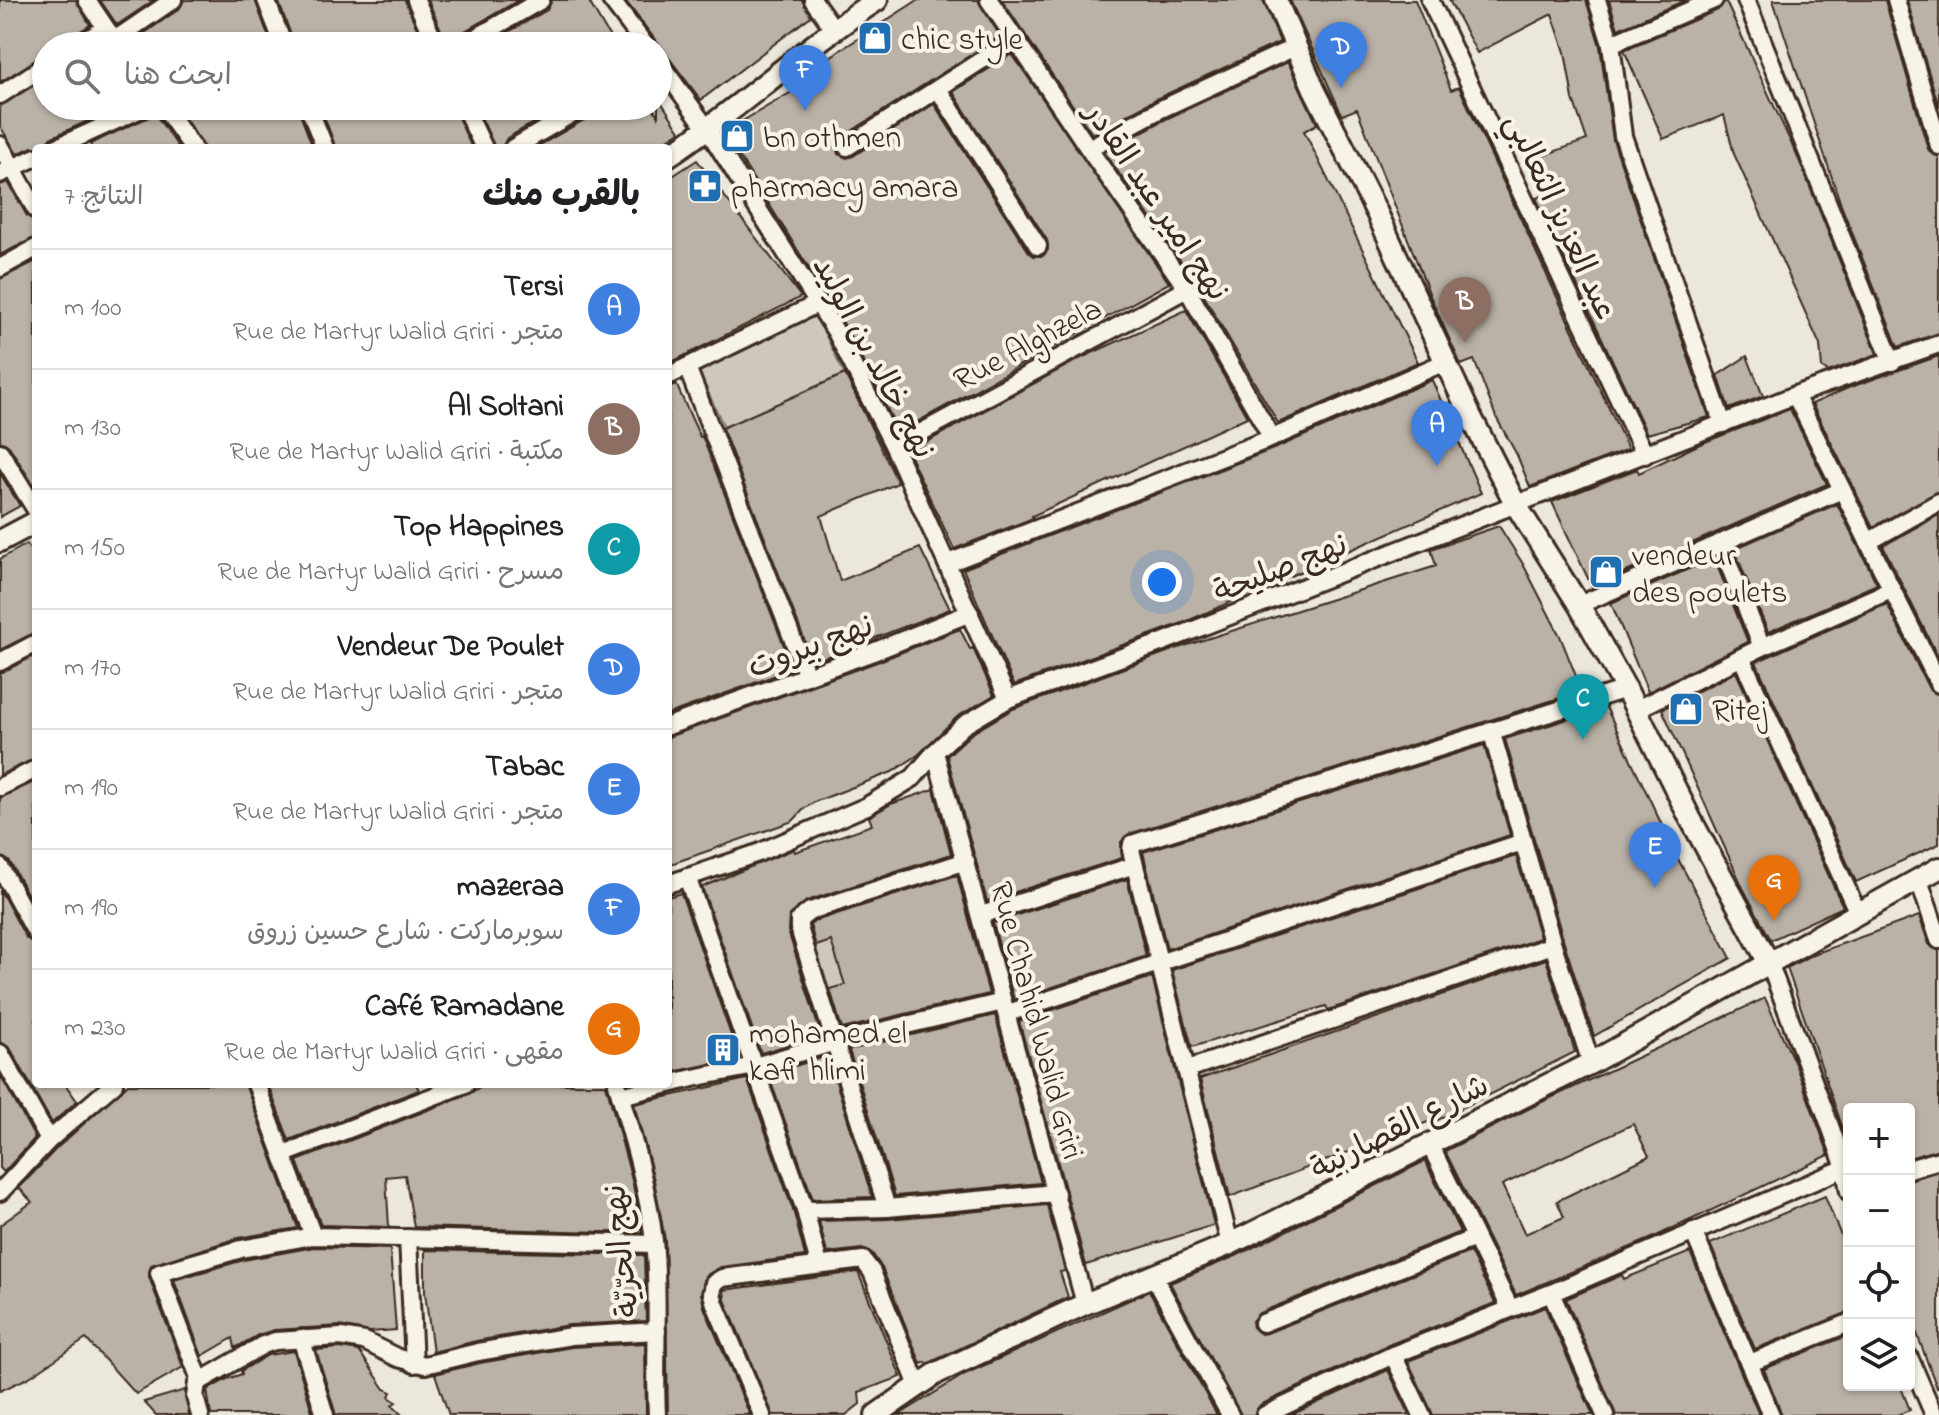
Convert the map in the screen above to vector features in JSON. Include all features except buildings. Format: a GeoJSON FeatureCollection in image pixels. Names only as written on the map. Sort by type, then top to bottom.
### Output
{"type":"FeatureCollection","features":[{"type":"Feature","properties":{"kind":"street"},"geometry":{"type":"LineString","coordinates":[[87,0],[108,32]]}},
{"type":"Feature","properties":{"kind":"street"},"geometry":{"type":"LineString","coordinates":[[122,32],[173,0]]}},
{"type":"Feature","properties":{"kind":"street"},"geometry":{"type":"LineString","coordinates":[[266,0],[279,32]]}},
{"type":"Feature","properties":{"kind":"street"},"geometry":{"type":"LineString","coordinates":[[416,0],[430,32]]}},
{"type":"Feature","properties":{"kind":"street"},"geometry":{"type":"LineString","coordinates":[[486,32],[541,0]]}},
{"type":"Feature","properties":{"kind":"street"},"geometry":{"type":"LineString","coordinates":[[611,0],[635,32]]}},
{"type":"Feature","properties":{"kind":"street"},"geometry":{"type":"LineString","coordinates":[[813,0],[833,28]]}},
{"type":"Feature","properties":{"kind":"street"},"geometry":{"type":"LineString","coordinates":[[672,153],[708,130],[833,28],[877,0]]}},
{"type":"Feature","properties":{"kind":"street","name":"نهج امير عبد القادر"},"geometry":{"type":"LineString","coordinates":[[989,0],[1187,289],[1272,438]]}},
{"type":"Feature","properties":{"kind":"street"},"geometry":{"type":"LineString","coordinates":[[1276,0],[1295,47],[1516,505],[1579,605],[1626,689],[1690,818],[1770,965],[1843,1163]]}},
{"type":"Feature","properties":{"kind":"street","name":"عبد العزيز الثعالبي"},"geometry":{"type":"LineString","coordinates":[[1430,0],[1645,455]]}},
{"type":"Feature","properties":{"kind":"street"},"geometry":{"type":"LineString","coordinates":[[1597,0],[1611,44],[1623,136],[1723,424]]}},
{"type":"Feature","properties":{"kind":"street"},"geometry":{"type":"LineString","coordinates":[[1611,44],[1714,0]]}},
{"type":"Feature","properties":{"kind":"street"},"geometry":{"type":"LineString","coordinates":[[1746,0],[1892,362]]}},
{"type":"Feature","properties":{"kind":"street"},"geometry":{"type":"LineString","coordinates":[[1896,0],[1939,146]]}},
{"type":"Feature","properties":{"kind":"street"},"geometry":{"type":"LineString","coordinates":[[847,147],[1016,38]]}},
{"type":"Feature","properties":{"kind":"street"},"geometry":{"type":"LineString","coordinates":[[1089,148],[1161,109],[1295,47]]}},
{"type":"Feature","properties":{"kind":"street"},"geometry":{"type":"LineString","coordinates":[[0,95],[32,74]]}},
{"type":"Feature","properties":{"kind":"street","name":"نهج خالد بن الوليد"},"geometry":{"type":"LineString","coordinates":[[672,82],[708,130],[819,303],[894,447],[1008,699]]}},
{"type":"Feature","properties":{"kind":"street"},"geometry":{"type":"LineString","coordinates":[[938,89],[1038,246]]}},
{"type":"Feature","properties":{"kind":"street"},"geometry":{"type":"LineString","coordinates":[[82,143],[123,120]]}},
{"type":"Feature","properties":{"kind":"street"},"geometry":{"type":"LineString","coordinates":[[173,120],[190,144]]}},
{"type":"Feature","properties":{"kind":"street"},"geometry":{"type":"LineString","coordinates":[[314,120],[323,144]]}},
{"type":"Feature","properties":{"kind":"street"},"geometry":{"type":"LineString","coordinates":[[471,120],[482,144]]}},
{"type":"Feature","properties":{"kind":"street"},"geometry":{"type":"LineString","coordinates":[[520,144],[561,120]]}},
{"type":"Feature","properties":{"kind":"street"},"geometry":{"type":"LineString","coordinates":[[0,145],[6,171],[32,205]]}},
{"type":"Feature","properties":{"kind":"street"},"geometry":{"type":"LineString","coordinates":[[6,171],[32,159]]}},
{"type":"Feature","properties":{"kind":"street"},"geometry":{"type":"LineString","coordinates":[[0,268],[32,250]]}},
{"type":"Feature","properties":{"kind":"street","name":"Rue Alghzela"},"geometry":{"type":"LineString","coordinates":[[894,447],[1187,289]]}},
{"type":"Feature","properties":{"kind":"street"},"geometry":{"type":"LineString","coordinates":[[672,374],[819,303]]}},
{"type":"Feature","properties":{"kind":"street","name":"نهج صليحة"},"geometry":{"type":"LineString","coordinates":[[672,883],[758,853],[867,806],[913,778],[964,725],[1008,699],[1163,642],[1795,395],[1939,344]]}},
{"type":"Feature","properties":{"kind":"street"},"geometry":{"type":"LineString","coordinates":[[948,563],[1272,438],[1445,362]]}},
{"type":"Feature","properties":{"kind":"street"},"geometry":{"type":"LineString","coordinates":[[687,367],[807,676]]}},
{"type":"Feature","properties":{"kind":"street"},"geometry":{"type":"LineString","coordinates":[[1795,395],[1939,684]]}},
{"type":"Feature","properties":{"kind":"street"},"geometry":{"type":"LineString","coordinates":[[0,452],[32,504]]}},
{"type":"Feature","properties":{"kind":"street"},"geometry":{"type":"LineString","coordinates":[[1579,605],[1842,490]]}},
{"type":"Feature","properties":{"kind":"street"},"geometry":{"type":"LineString","coordinates":[[1868,542],[1939,502]]}},
{"type":"Feature","properties":{"kind":"street"},"geometry":{"type":"LineString","coordinates":[[0,541],[32,524]]}},
{"type":"Feature","properties":{"kind":"street"},"geometry":{"type":"LineString","coordinates":[[1720,543],[1762,647]]}},
{"type":"Feature","properties":{"kind":"street"},"geometry":{"type":"LineString","coordinates":[[1635,710],[1762,647],[1891,590]]}},
{"type":"Feature","properties":{"kind":"street","name":"نهج بيروت"},"geometry":{"type":"LineString","coordinates":[[672,725],[970,613]]}},
{"type":"Feature","properties":{"kind":"street"},"geometry":{"type":"LineString","coordinates":[[0,662],[32,645]]}},
{"type":"Feature","properties":{"kind":"street"},"geometry":{"type":"LineString","coordinates":[[1742,659],[1858,913]]}},
{"type":"Feature","properties":{"kind":"street"},"geometry":{"type":"LineString","coordinates":[[1230,1244],[1132,844],[1626,689]]}},
{"type":"Feature","properties":{"kind":"street"},"geometry":{"type":"LineString","coordinates":[[1491,730],[1553,945],[1591,1063]]}},
{"type":"Feature","properties":{"kind":"street","name":"Rue Chahid Walid Griri"},"geometry":{"type":"LineString","coordinates":[[935,752],[1085,1304]]}},
{"type":"Feature","properties":{"kind":"street"},"geometry":{"type":"LineString","coordinates":[[0,787],[32,771]]}},
{"type":"Feature","properties":{"kind":"street"},"geometry":{"type":"LineString","coordinates":[[672,1081],[755,1066],[835,1042],[1005,1008],[1160,962],[1523,842]]}},
{"type":"Feature","properties":{"kind":"street"},"geometry":{"type":"LineString","coordinates":[[887,1208],[799,928],[803,914],[966,861]]}},
{"type":"Feature","properties":{"kind":"street"},"geometry":{"type":"LineString","coordinates":[[981,915],[1135,865]]}},
{"type":"Feature","properties":{"kind":"street"},"geometry":{"type":"LineString","coordinates":[[0,867],[32,926]]}},
{"type":"Feature","properties":{"kind":"street","name":"شارع القصارنية"},"geometry":{"type":"LineString","coordinates":[[876,1415],[937,1373],[1085,1304],[1230,1244],[1591,1063],[1939,868]]}},
{"type":"Feature","properties":{"kind":"street"},"geometry":{"type":"LineString","coordinates":[[687,877],[805,1210],[819,1265]]}},
{"type":"Feature","properties":{"kind":"street"},"geometry":{"type":"LineString","coordinates":[[1919,880],[1939,940]]}},
{"type":"Feature","properties":{"kind":"street"},"geometry":{"type":"LineString","coordinates":[[1188,1069],[1553,945]]}},
{"type":"Feature","properties":{"kind":"street"},"geometry":{"type":"LineString","coordinates":[[0,1053],[49,1140]]}},
{"type":"Feature","properties":{"kind":"street"},"geometry":{"type":"LineString","coordinates":[[0,1192],[49,1140],[109,1088]]}},
{"type":"Feature","properties":{"kind":"street"},"geometry":{"type":"LineString","coordinates":[[258,1088],[313,1236]]}},
{"type":"Feature","properties":{"kind":"street"},"geometry":{"type":"LineString","coordinates":[[284,1154],[420,1092],[442,1088]]}},
{"type":"Feature","properties":{"kind":"street","name":"نهج الحرّيّة"},"geometry":{"type":"LineString","coordinates":[[619,1090],[654,1244],[657,1415]]}},
{"type":"Feature","properties":{"kind":"street"},"geometry":{"type":"LineString","coordinates":[[1430,1145],[1510,1308]]}},
{"type":"Feature","properties":{"kind":"street"},"geometry":{"type":"LineString","coordinates":[[1915,1167],[1939,1160]]}},
{"type":"Feature","properties":{"kind":"street"},"geometry":{"type":"LineString","coordinates":[[1265,1415],[1393,1355],[1551,1293],[1843,1169]]}},
{"type":"Feature","properties":{"kind":"street"},"geometry":{"type":"LineString","coordinates":[[805,1210],[887,1208],[1056,1193]]}},
{"type":"Feature","properties":{"kind":"street"},"geometry":{"type":"LineString","coordinates":[[1693,1231],[1771,1415]]}},
{"type":"Feature","properties":{"kind":"street"},"geometry":{"type":"LineString","coordinates":[[200,1380],[159,1273],[241,1249],[313,1236],[654,1244]]}},
{"type":"Feature","properties":{"kind":"street"},"geometry":{"type":"LineString","coordinates":[[408,1238],[414,1364]]}},
{"type":"Feature","properties":{"kind":"street"},"geometry":{"type":"LineString","coordinates":[[1263,1323],[1475,1238]]}},
{"type":"Feature","properties":{"kind":"street"},"geometry":{"type":"LineString","coordinates":[[762,1415],[712,1294],[714,1283],[722,1278],[863,1260],[868,1264],[918,1386]]}},
{"type":"Feature","properties":{"kind":"street"},"geometry":{"type":"LineString","coordinates":[[1154,1277],[1230,1415]]}},
{"type":"Feature","properties":{"kind":"street"},"geometry":{"type":"LineString","coordinates":[[1551,1293],[1605,1415]]}},
{"type":"Feature","properties":{"kind":"street"},"geometry":{"type":"LineString","coordinates":[[1750,1363],[1843,1325]]}},
{"type":"Feature","properties":{"kind":"street"},"geometry":{"type":"LineString","coordinates":[[200,1415],[195,1389],[200,1380],[263,1345],[301,1338],[341,1337],[364,1341],[414,1364],[425,1365],[478,1352],[571,1336],[657,1331]]}},
{"type":"Feature","properties":{"kind":"street"},"geometry":{"type":"LineString","coordinates":[[301,1338],[325,1415]]}},
{"type":"Feature","properties":{"kind":"street"},"geometry":{"type":"LineString","coordinates":[[1393,1355],[1422,1415]]}},
{"type":"Feature","properties":{"kind":"street"},"geometry":{"type":"LineString","coordinates":[[1915,1372],[1932,1414]]}},
{"type":"Feature","properties":{"kind":"shaded area"},"geometry":{"type":"Polygon","coordinates":[[[816,314],[844,374],[724,427],[698,370],[816,314]]]}},
{"type":"Feature","properties":{"kind":"shaded area"},"geometry":{"type":"Polygon","coordinates":[[[831,941],[850,983],[823,991],[809,948],[831,941]]]}},
{"type":"Feature","properties":{"kind":"place","name":"chic style"},"geometry":{"type":"Point","coordinates":[875,38]}},
{"type":"Feature","properties":{"kind":"place","name":"Vendeur De Poulet"},"geometry":{"type":"Point","coordinates":[1341,88]}},
{"type":"Feature","properties":{"kind":"place","name":"mazeraa"},"geometry":{"type":"Point","coordinates":[805,111]}},
{"type":"Feature","properties":{"kind":"place","name":"bn othmen"},"geometry":{"type":"Point","coordinates":[737,136]}},
{"type":"Feature","properties":{"kind":"place","name":"pharmacy amara"},"geometry":{"type":"Point","coordinates":[705,186]}},
{"type":"Feature","properties":{"kind":"place","name":"Al Soltani"},"geometry":{"type":"Point","coordinates":[1465,343]}},
{"type":"Feature","properties":{"kind":"place","name":"Tersi"},"geometry":{"type":"Point","coordinates":[1437,466]}},
{"type":"Feature","properties":{"kind":"place","name":"vendeur des poulets"},"geometry":{"type":"Point","coordinates":[1606,572]}},
{"type":"Feature","properties":{"kind":"place","name":"Ritej"},"geometry":{"type":"Point","coordinates":[1686,709]}},
{"type":"Feature","properties":{"kind":"place","name":"Top Happines"},"geometry":{"type":"Point","coordinates":[1583,740]}},
{"type":"Feature","properties":{"kind":"place","name":"Tabac"},"geometry":{"type":"Point","coordinates":[1655,888]}},
{"type":"Feature","properties":{"kind":"place","name":"Café Ramadane"},"geometry":{"type":"Point","coordinates":[1774,921]}},
{"type":"Feature","properties":{"kind":"place","name":"mohamed el kafi hlimi"},"geometry":{"type":"Point","coordinates":[723,1050]}}]}
